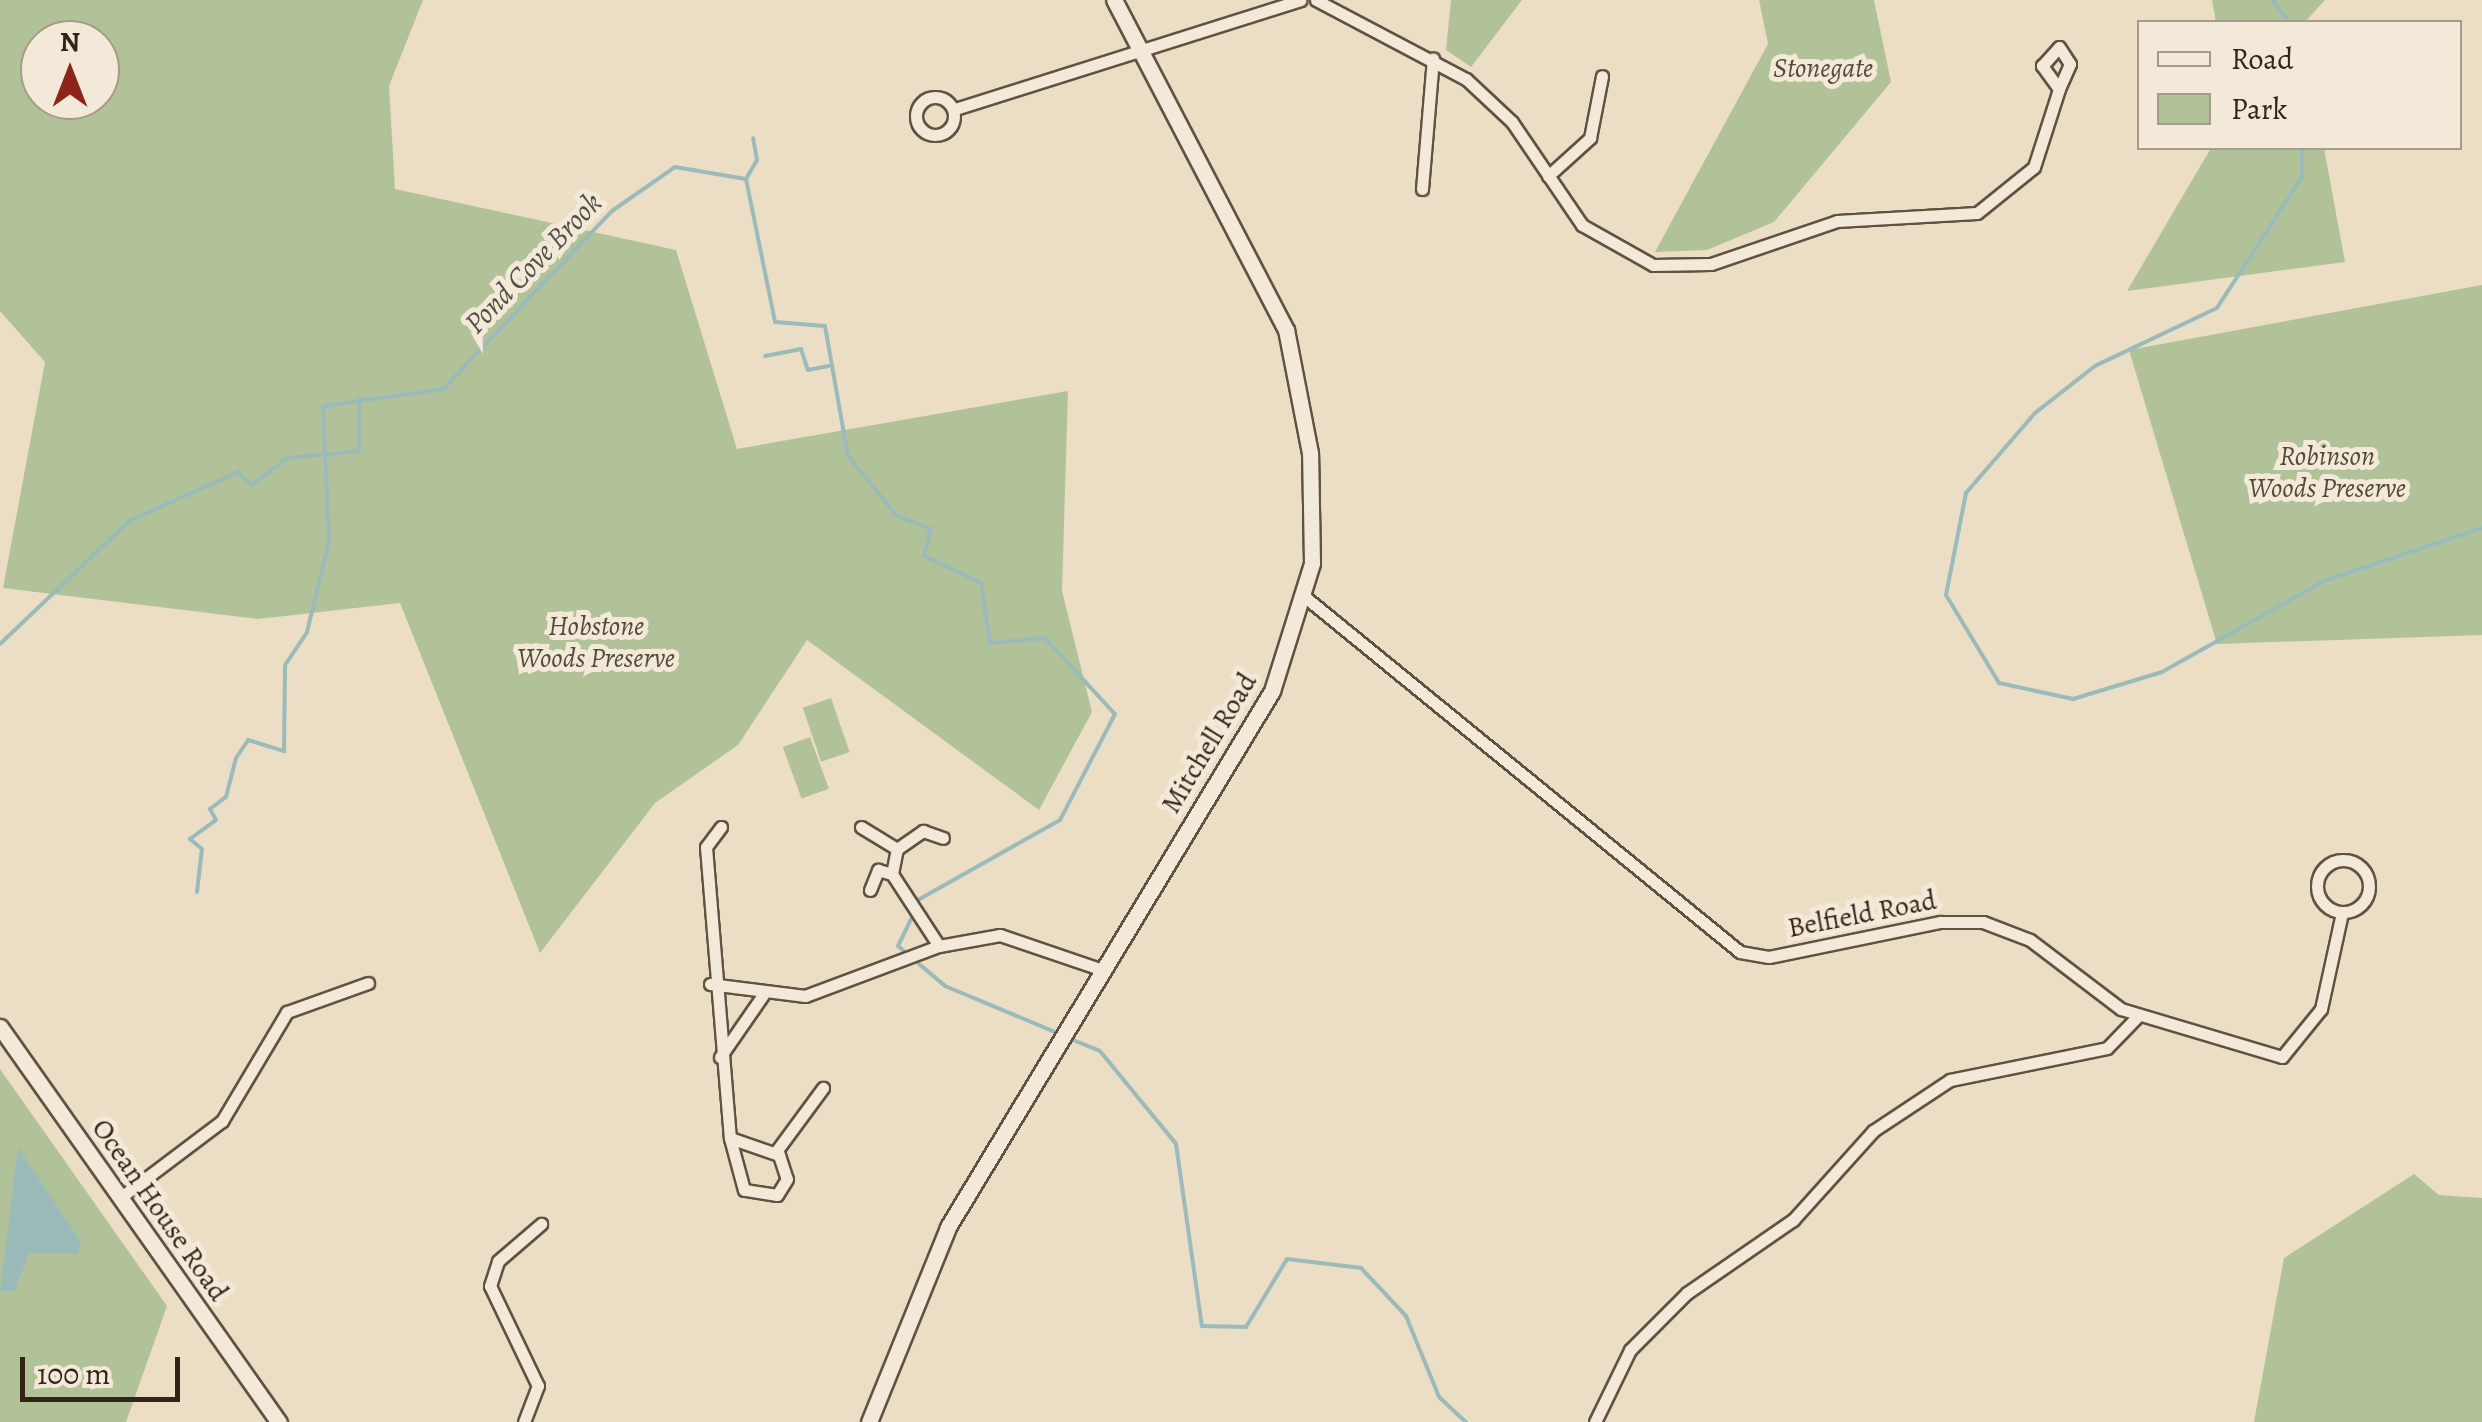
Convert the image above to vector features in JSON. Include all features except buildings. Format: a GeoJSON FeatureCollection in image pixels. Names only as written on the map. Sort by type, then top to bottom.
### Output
{"type":"FeatureCollection","features":[{"type":"Feature","properties":{"kind":"street","name":"Mitchell Road"},"geometry":{"type":"LineString","coordinates":[[869,1422],[926,1269],[1256,721],[1305,598],[1314,504],[1293,354],[1114,0]]}},
{"type":"Feature","properties":{"kind":"street"},"geometry":{"type":"LineString","coordinates":[[958,108],[1300,0]]}},
{"type":"Feature","properties":{"kind":"street"},"geometry":{"type":"LineString","coordinates":[[1316,0],[1434,58],[1490,99],[1598,240],[1653,265],[1692,267],[1838,220],[1978,213],[2034,166],[2059,89]]}},
{"type":"Feature","properties":{"kind":"street"},"geometry":{"type":"LineString","coordinates":[[1422,189],[1434,58]]}},
{"type":"Feature","properties":{"kind":"street"},"geometry":{"type":"LineString","coordinates":[[1548,176],[1590,138],[1602,76]]}},
{"type":"Feature","properties":{"kind":"street","name":"Belfield Road"},"geometry":{"type":"LineString","coordinates":[[1305,598],[1740,952],[1769,957],[1940,922],[1983,922],[2030,940],[2138,1016],[2282,1058],[2321,1009],[2342,913]]}},
{"type":"Feature","properties":{"kind":"street"},"geometry":{"type":"LineString","coordinates":[[721,827],[706,847],[715,912],[710,984],[738,1182],[758,1197],[785,1184],[775,1153]]}},
{"type":"Feature","properties":{"kind":"street"},"geometry":{"type":"LineString","coordinates":[[860,827],[897,849]]}},
{"type":"Feature","properties":{"kind":"street"},"geometry":{"type":"LineString","coordinates":[[892,874],[897,849],[922,832],[943,838]]}},
{"type":"Feature","properties":{"kind":"street"},"geometry":{"type":"LineString","coordinates":[[2342,860],[2358,865],[2370,886],[2358,908],[2342,913],[2317,891],[2320,874],[2342,860]]}},
{"type":"Feature","properties":{"kind":"street"},"geometry":{"type":"LineString","coordinates":[[870,890],[878,870],[892,874],[938,946]]}},
{"type":"Feature","properties":{"kind":"street"},"geometry":{"type":"LineString","coordinates":[[710,984],[764,995],[805,996],[938,946],[1000,935],[1103,970]]}},
{"type":"Feature","properties":{"kind":"street"},"geometry":{"type":"LineString","coordinates":[[121,1197],[222,1122],[286,1012],[368,984]]}},
{"type":"Feature","properties":{"kind":"street"},"geometry":{"type":"LineString","coordinates":[[720,1058],[764,995]]}},
{"type":"Feature","properties":{"kind":"street"},"geometry":{"type":"LineString","coordinates":[[1594,1422],[1630,1350],[1687,1293],[1794,1220],[1873,1131],[1950,1080],[2107,1048],[2138,1016]]}},
{"type":"Feature","properties":{"kind":"street","name":"Ocean House Road"},"geometry":{"type":"LineString","coordinates":[[0,1027],[279,1422]]}},
{"type":"Feature","properties":{"kind":"street"},"geometry":{"type":"LineString","coordinates":[[775,1153],[823,1088]]}},
{"type":"Feature","properties":{"kind":"street"},"geometry":{"type":"LineString","coordinates":[[730,1138],[775,1153]]}},
{"type":"Feature","properties":{"kind":"street"},"geometry":{"type":"LineString","coordinates":[[524,1422],[538,1386],[490,1286],[498,1260],[540,1224]]}},
{"type":"Feature","properties":{"kind":"green space","name":"Hobstone Woods Preserve"},"geometry":{"type":"Polygon","coordinates":[[[0,0],[423,0],[389,86],[395,189],[676,250],[737,449],[1068,391],[1062,591],[1092,712],[1039,810],[807,640],[738,745],[655,803],[540,953],[400,603],[258,619],[3,588],[45,362],[0,311],[0,0]]]}},
{"type":"Feature","properties":{"kind":"green space"},"geometry":{"type":"Polygon","coordinates":[[[1451,0],[1522,0],[1471,67],[1446,50],[1451,0]]]}},
{"type":"Feature","properties":{"kind":"green space","name":"Stonegate"},"geometry":{"type":"Polygon","coordinates":[[[1759,0],[1874,0],[1891,82],[1774,222],[1707,250],[1655,252],[1768,44],[1759,0]]]}},
{"type":"Feature","properties":{"kind":"green space"},"geometry":{"type":"Polygon","coordinates":[[[2212,0],[2325,0],[2307,20],[2216,20],[2212,0]]]}},
{"type":"Feature","properties":{"kind":"green space"},"geometry":{"type":"Polygon","coordinates":[[[2210,150],[2324,150],[2345,262],[2127,291],[2210,150]]]}},
{"type":"Feature","properties":{"kind":"green space","name":"Robinson Woods Preserve"},"geometry":{"type":"Polygon","coordinates":[[[2482,285],[2482,635],[2217,644],[2129,350],[2482,285]]]}},
{"type":"Feature","properties":{"kind":"green space"},"geometry":{"type":"Polygon","coordinates":[[[831,698],[850,752],[821,762],[803,708],[831,698]]]}},
{"type":"Feature","properties":{"kind":"green space"},"geometry":{"type":"Polygon","coordinates":[[[810,737],[829,789],[802,799],[783,747],[810,737]]]}},
{"type":"Feature","properties":{"kind":"green space"},"geometry":{"type":"Polygon","coordinates":[[[0,1069],[167,1306],[126,1422],[0,1422],[0,1069]]]}},
{"type":"Feature","properties":{"kind":"green space"},"geometry":{"type":"Polygon","coordinates":[[[2414,1174],[2439,1195],[2482,1198],[2482,1422],[2254,1422],[2284,1258],[2414,1174]]]}},
{"type":"Feature","properties":{"kind":"water"},"geometry":{"type":"Polygon","coordinates":[[[18,1147],[81,1242],[78,1254],[29,1254],[14,1291],[0,1291],[18,1147]]]}},
{"type":"Feature","properties":{"kind":"waterway"},"geometry":{"type":"LineString","coordinates":[[2272,0],[2287,20]]}},
{"type":"Feature","properties":{"kind":"waterway"},"geometry":{"type":"LineString","coordinates":[[746,179],[757,160],[753,138]]}},
{"type":"Feature","properties":{"kind":"waterway"},"geometry":{"type":"LineString","coordinates":[[2302,150],[2302,177],[2217,308],[2095,366],[2035,413],[1966,493],[1946,595],[1999,683],[2073,699],[2162,672],[2324,581],[2482,528]]}},
{"type":"Feature","properties":{"kind":"waterway","name":"Pond Cove Brook"},"geometry":{"type":"LineString","coordinates":[[197,892],[202,849],[190,839],[216,820],[210,809],[226,797],[236,758],[248,740],[284,751],[285,665],[307,632],[329,541],[323,406],[443,389],[612,211],[675,167],[746,179],[775,322],[825,326],[848,456],[897,516],[931,529],[924,556],[981,583],[990,643],[1045,638],[1115,714],[1060,820],[920,899]]}},
{"type":"Feature","properties":{"kind":"waterway"},"geometry":{"type":"LineString","coordinates":[[765,356],[801,349],[808,370],[829,366]]}},
{"type":"Feature","properties":{"kind":"waterway"},"geometry":{"type":"LineString","coordinates":[[0,644],[129,521],[238,472],[251,485],[288,458],[359,451],[360,397]]}},
{"type":"Feature","properties":{"kind":"waterway","name":"Pond Cove Brook"},"geometry":{"type":"LineString","coordinates":[[905,952],[898,946],[912,917]]}},
{"type":"Feature","properties":{"kind":"waterway","name":"Pond Cove Brook"},"geometry":{"type":"LineString","coordinates":[[919,964],[945,986],[1055,1032]]}},
{"type":"Feature","properties":{"kind":"waterway","name":"Pond Cove Brook"},"geometry":{"type":"LineString","coordinates":[[1073,1040],[1100,1051],[1176,1144],[1202,1326],[1246,1327],[1287,1259],[1361,1268],[1406,1316],[1439,1397],[1466,1422]]}}]}
